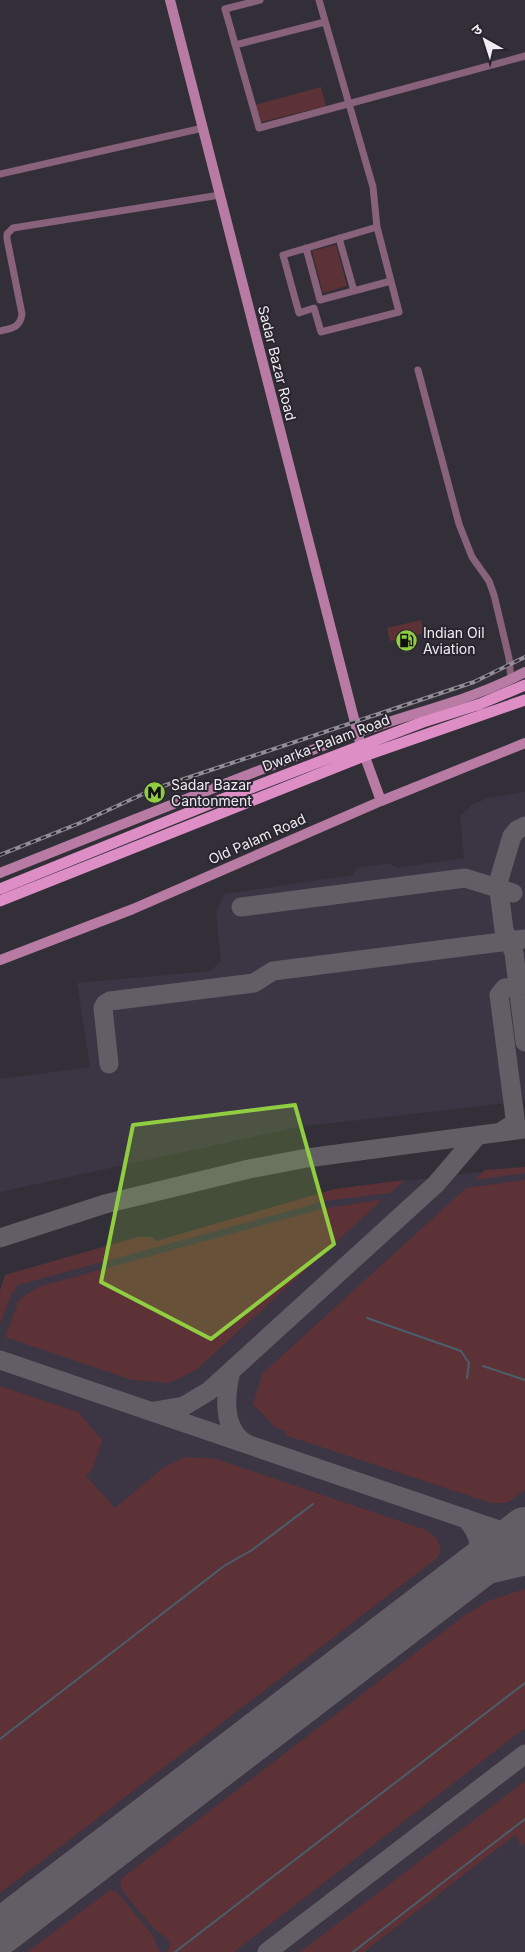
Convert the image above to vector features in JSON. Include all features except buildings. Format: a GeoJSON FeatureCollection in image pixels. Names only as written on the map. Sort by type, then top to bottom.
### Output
{"type":"FeatureCollection","features":[{"type":"Feature","properties":{"kind":"main road","name":"Dwarka-Palam Road"},"geometry":{"type":"LineString","coordinates":[[0,901],[363,751],[423,722],[480,704],[525,685]]}},
{"type":"Feature","properties":{"kind":"main road"},"geometry":{"type":"LineString","coordinates":[[363,751],[525,700]]}},
{"type":"Feature","properties":{"kind":"main road","name":"Dwarka-Palam Road"},"geometry":{"type":"LineString","coordinates":[[0,889],[217,801],[363,751]]}},
{"type":"Feature","properties":{"kind":"street","name":"Sadar Bazar Road"},"geometry":{"type":"LineString","coordinates":[[170,0],[358,733],[380,801]]}},
{"type":"Feature","properties":{"kind":"street"},"geometry":{"type":"LineString","coordinates":[[260,0],[225,9],[259,128],[525,56]]}},
{"type":"Feature","properties":{"kind":"street"},"geometry":{"type":"LineString","coordinates":[[314,308],[321,332],[399,312],[376,227],[373,187],[319,0]]}},
{"type":"Feature","properties":{"kind":"street"},"geometry":{"type":"LineString","coordinates":[[235,45],[325,22]]}},
{"type":"Feature","properties":{"kind":"street"},"geometry":{"type":"LineString","coordinates":[[0,174],[203,128]]}},
{"type":"Feature","properties":{"kind":"street"},"geometry":{"type":"LineString","coordinates":[[0,331],[17,327],[21,321],[22,314],[7,239],[7,234],[13,228],[220,195]]}},
{"type":"Feature","properties":{"kind":"street"},"geometry":{"type":"LineString","coordinates":[[376,227],[283,255],[299,313],[314,308],[320,300],[391,281]]}},
{"type":"Feature","properties":{"kind":"street"},"geometry":{"type":"LineString","coordinates":[[339,238],[354,291]]}},
{"type":"Feature","properties":{"kind":"street"},"geometry":{"type":"LineString","coordinates":[[306,248],[320,300]]}},
{"type":"Feature","properties":{"kind":"street"},"geometry":{"type":"LineString","coordinates":[[418,370],[459,524],[472,557],[489,581],[494,595],[511,680]]}},
{"type":"Feature","properties":{"kind":"street"},"geometry":{"type":"LineString","coordinates":[[0,873],[358,733],[511,680],[525,672]]}},
{"type":"Feature","properties":{"kind":"street","name":"Old Palam Road"},"geometry":{"type":"LineString","coordinates":[[0,960],[133,909],[380,801],[525,743]]}},
{"type":"Feature","properties":{"kind":"highlighted area"},"geometry":{"type":"Polygon","coordinates":[[[295,1105],[334,1244],[211,1339],[101,1282],[133,1125],[295,1105]]]}},
{"type":"Feature","properties":{"kind":"shaded area"},"geometry":{"type":"Polygon","coordinates":[[[321,87],[326,106],[261,122],[255,105],[321,87]]]}},
{"type":"Feature","properties":{"kind":"shaded area"},"geometry":{"type":"Polygon","coordinates":[[[336,245],[347,286],[323,293],[312,251],[336,245]]]}},
{"type":"Feature","properties":{"kind":"shaded area"},"geometry":{"type":"Polygon","coordinates":[[[421,620],[424,633],[390,641],[387,628],[421,620]]]}},
{"type":"Feature","properties":{"kind":"shaded area"},"geometry":{"type":"Polygon","coordinates":[[[525,792],[525,1101],[298,1127],[0,1192],[0,1079],[90,1067],[77,983],[211,971],[221,961],[216,912],[225,894],[353,875],[357,868],[389,863],[397,868],[464,858],[460,816],[473,804],[488,798],[525,792]]]}},
{"type":"Feature","properties":{"kind":"shaded area"},"geometry":{"type":"Polygon","coordinates":[[[525,1167],[525,1952],[0,1952],[0,1291],[5,1275],[138,1237],[152,1237],[156,1241],[335,1189],[525,1167]]]}},
{"type":"Feature","properties":{"kind":"shaded area"},"geometry":{"type":"Polygon","coordinates":[[[525,1167],[525,1173],[475,1180],[485,1170],[525,1167]]]}},
{"type":"Feature","properties":{"kind":"shaded area"},"geometry":{"type":"Polygon","coordinates":[[[405,1180],[390,1193],[325,1201],[18,1285],[11,1295],[0,1324],[0,1291],[5,1275],[138,1237],[152,1237],[156,1241],[335,1189],[405,1180]]]}},
{"type":"Feature","properties":{"kind":"shaded area"},"geometry":{"type":"Polygon","coordinates":[[[525,1180],[525,1490],[506,1503],[491,1503],[285,1435],[286,1431],[276,1428],[253,1404],[262,1374],[466,1188],[525,1180]]]}},
{"type":"Feature","properties":{"kind":"shaded area"},"geometry":{"type":"Polygon","coordinates":[[[381,1201],[196,1370],[169,1383],[132,1380],[5,1337],[19,1300],[38,1287],[321,1209],[381,1201]]]}},
{"type":"Feature","properties":{"kind":"shaded area"},"geometry":{"type":"Polygon","coordinates":[[[0,1386],[78,1412],[102,1440],[92,1470],[86,1476],[115,1508],[164,1467],[186,1457],[216,1459],[426,1530],[436,1538],[441,1549],[437,1558],[0,1893],[0,1386]]]}},
{"type":"Feature","properties":{"kind":"shaded area"},"geometry":{"type":"Polygon","coordinates":[[[525,1589],[525,1728],[234,1952],[166,1952],[170,1946],[168,1939],[155,1930],[124,1893],[120,1885],[121,1879],[465,1615],[488,1601],[525,1589]]]}},
{"type":"Feature","properties":{"kind":"shaded area"},"geometry":{"type":"Polygon","coordinates":[[[525,1781],[525,1843],[521,1846],[515,1835],[364,1952],[300,1952],[525,1781]]]}},
{"type":"Feature","properties":{"kind":"shaded area"},"geometry":{"type":"Polygon","coordinates":[[[110,1890],[117,1892],[154,1937],[157,1948],[161,1952],[27,1952],[110,1890]]]}},
{"type":"Feature","properties":{"kind":"waterway"},"geometry":{"type":"LineString","coordinates":[[367,1318],[461,1351],[469,1363],[467,1378]]}},
{"type":"Feature","properties":{"kind":"waterway"},"geometry":{"type":"LineString","coordinates":[[483,1366],[525,1380]]}},
{"type":"Feature","properties":{"kind":"waterway"},"geometry":{"type":"LineString","coordinates":[[0,1739],[224,1566],[252,1550],[313,1504]]}},
{"type":"Feature","properties":{"kind":"waterway"},"geometry":{"type":"LineString","coordinates":[[175,1952],[525,1683]]}},
{"type":"Feature","properties":{"kind":"waterway"},"geometry":{"type":"LineString","coordinates":[[353,1952],[525,1819]]}},
{"type":"Feature","properties":{"kind":"taxiway"},"geometry":{"type":"LineString","coordinates":[[525,826],[517,830],[512,836],[498,883],[504,930],[514,953],[525,1042]]}},
{"type":"Feature","properties":{"kind":"taxiway"},"geometry":{"type":"LineString","coordinates":[[241,907],[465,878],[513,893]]}},
{"type":"Feature","properties":{"kind":"taxiway"},"geometry":{"type":"LineString","coordinates":[[109,1064],[103,1008],[110,1001],[254,983],[273,971],[525,939]]}},
{"type":"Feature","properties":{"kind":"taxiway"},"geometry":{"type":"LineString","coordinates":[[501,1132],[513,1124],[515,1118],[499,995],[505,988],[525,985]]}},
{"type":"Feature","properties":{"kind":"taxiway"},"geometry":{"type":"LineString","coordinates":[[0,1238],[105,1204],[249,1169],[307,1158],[525,1129]]}},
{"type":"Feature","properties":{"kind":"taxiway"},"geometry":{"type":"LineString","coordinates":[[154,1411],[184,1406],[209,1391],[436,1184],[478,1135]]}},
{"type":"Feature","properties":{"kind":"taxiway"},"geometry":{"type":"LineString","coordinates":[[0,1360],[525,1539]]}},
{"type":"Feature","properties":{"kind":"taxiway"},"geometry":{"type":"LineString","coordinates":[[231,1371],[227,1391],[227,1412],[233,1430],[247,1444]]}},
{"type":"Feature","properties":{"kind":"taxiway"},"geometry":{"type":"LineString","coordinates":[[465,1518],[475,1531],[479,1544],[478,1558],[471,1572]]}},
{"type":"Feature","properties":{"kind":"taxiway"},"geometry":{"type":"LineString","coordinates":[[433,1601],[482,1576],[525,1566]]}},
{"type":"Feature","properties":{"kind":"taxiway"},"geometry":{"type":"LineString","coordinates":[[267,1952],[525,1754]]}},
{"type":"Feature","properties":{"kind":"runway"},"geometry":{"type":"LineString","coordinates":[[0,1932],[525,1530]]}},
{"type":"Feature","properties":{"kind":"railway"},"geometry":{"type":"LineString","coordinates":[[0,855],[80,823],[154,789],[474,682],[525,657]]}},
{"type":"Feature","properties":{"kind":"place","name":"Indian Oil Aviation"},"geometry":{"type":"Point","coordinates":[407,641]}},
{"type":"Feature","properties":{"kind":"place","name":"Sadar Bazar Cantonment"},"geometry":{"type":"Point","coordinates":[155,793]}}]}
